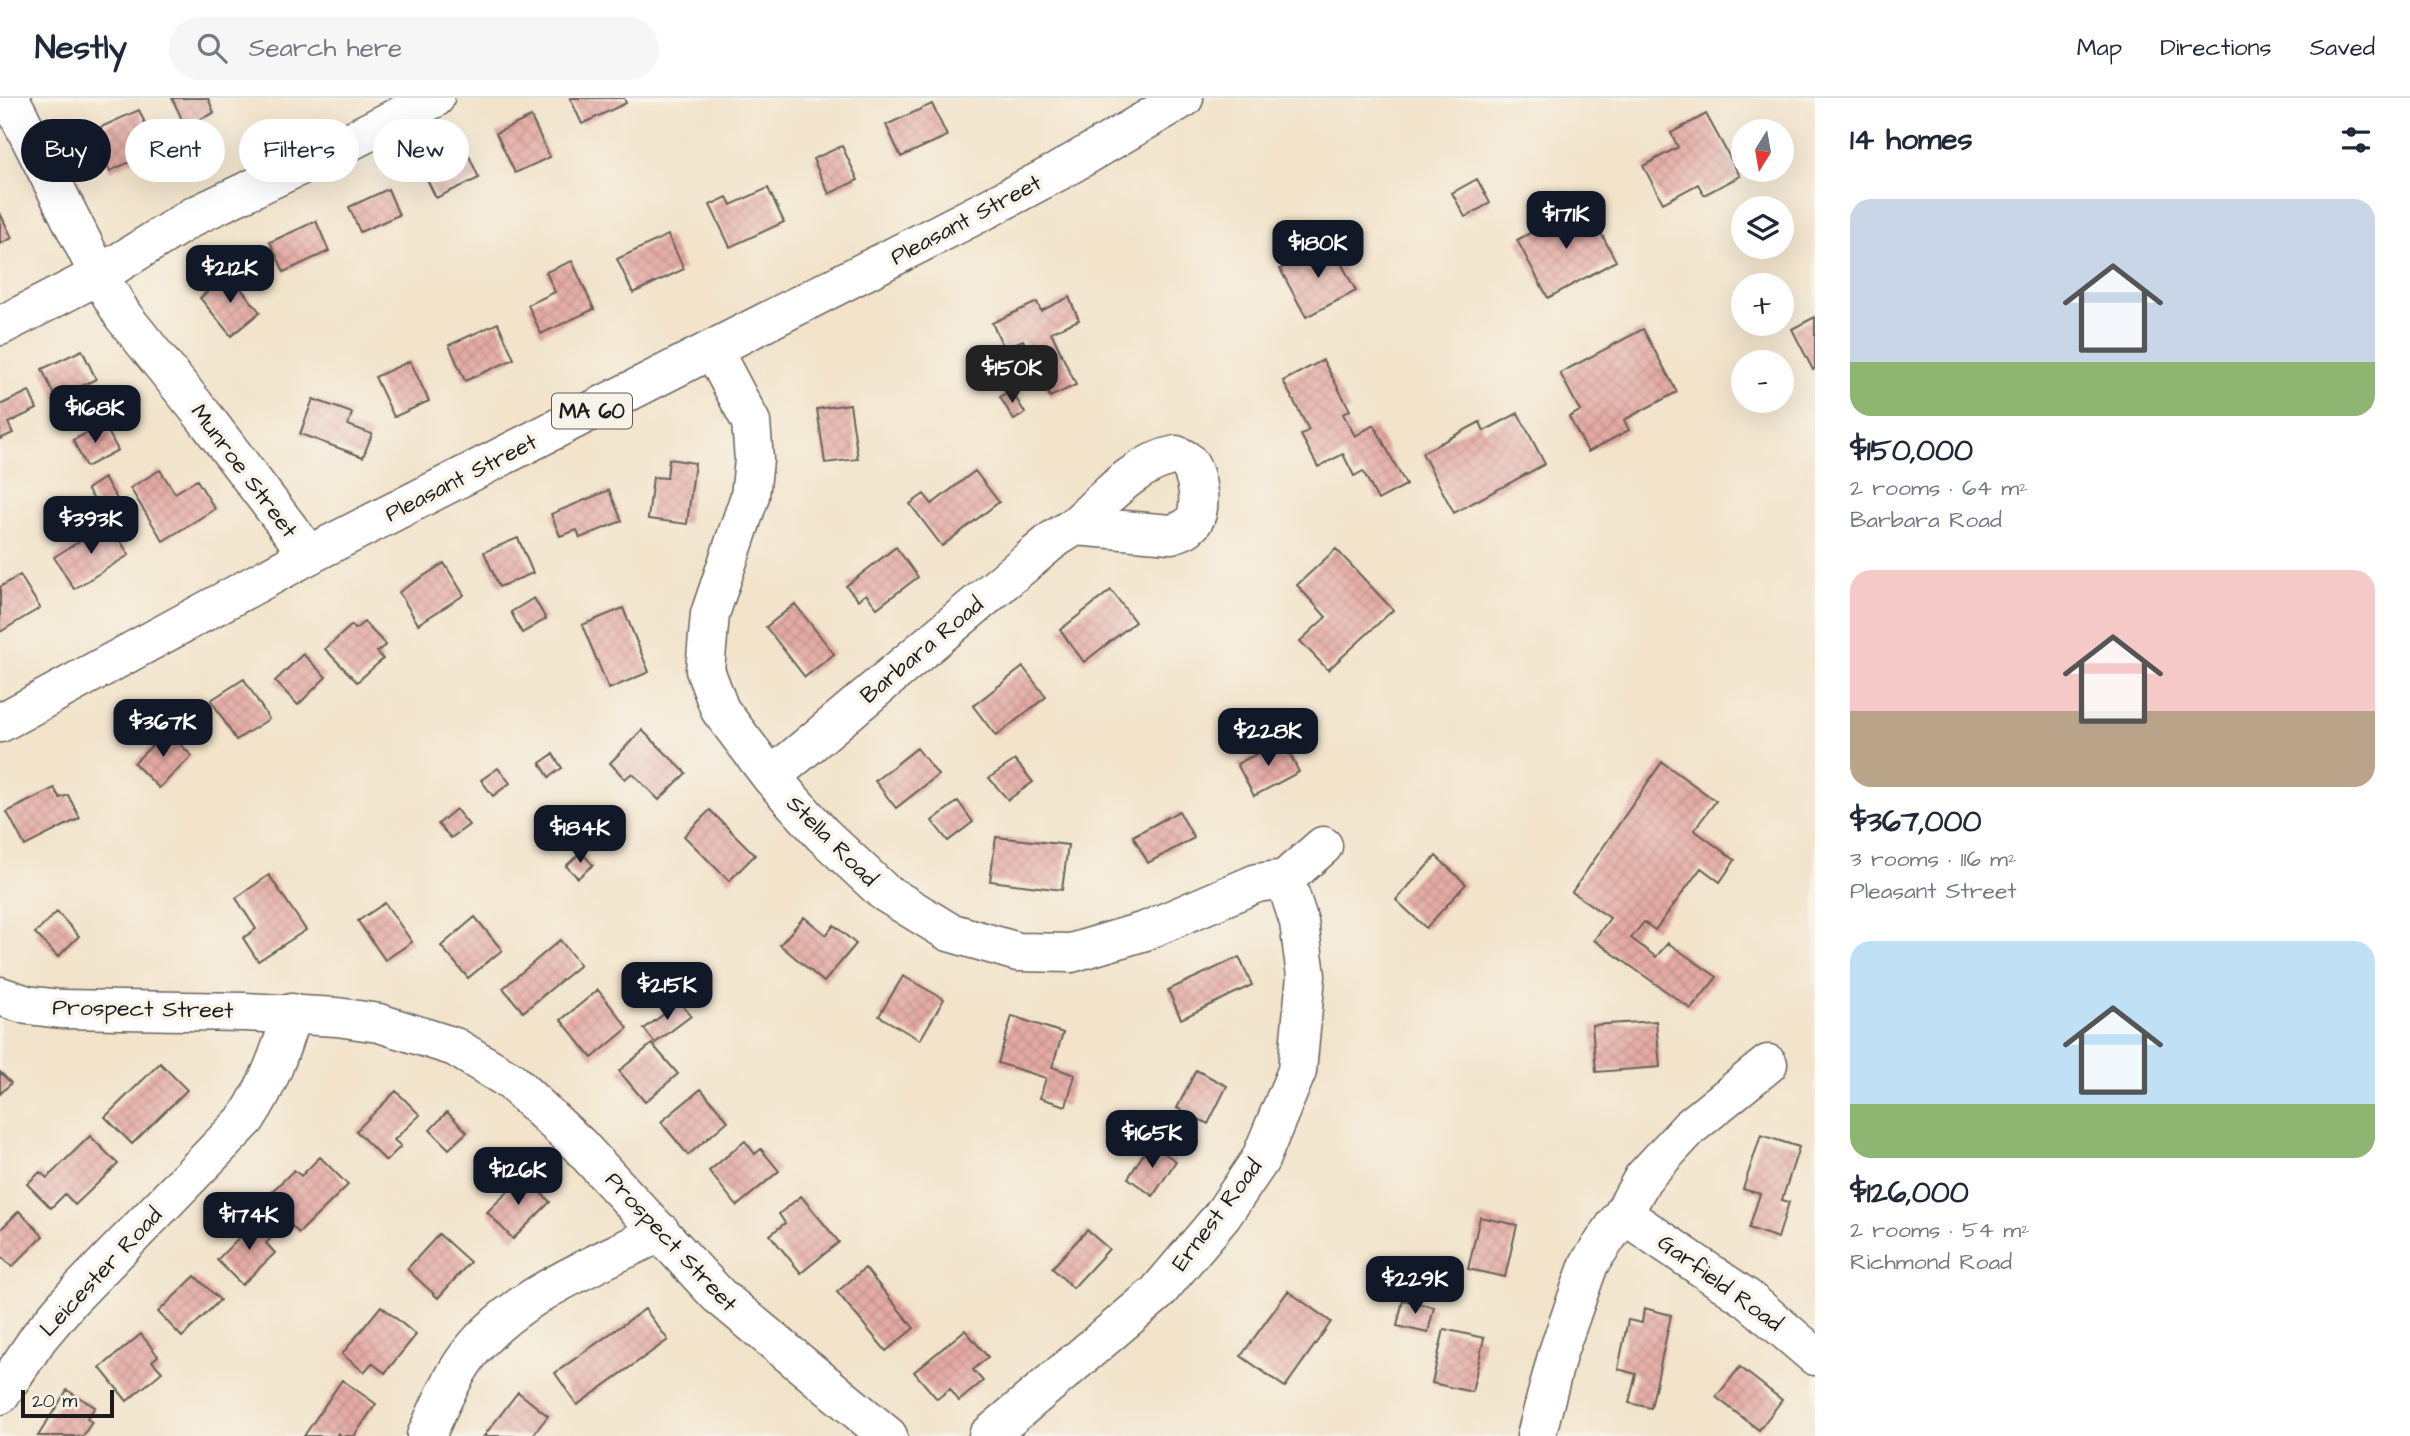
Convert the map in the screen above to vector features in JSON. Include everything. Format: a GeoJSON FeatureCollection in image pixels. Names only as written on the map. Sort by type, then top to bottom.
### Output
{"type":"FeatureCollection","features":[{"type":"Feature","properties":{"kind":"street","name":"Munroe Street"},"geometry":{"type":"LineString","coordinates":[[10,98],[99,275],[123,316],[206,419],[309,555]]}},
{"type":"Feature","properties":{"kind":"street"},"geometry":{"type":"LineString","coordinates":[[0,326],[99,275],[194,216],[436,98]]}},
{"type":"Feature","properties":{"kind":"street","name":"Pleasant Street"},"geometry":{"type":"LineString","coordinates":[[0,723],[309,555],[1059,171],[1184,98]]}},
{"type":"Feature","properties":{"kind":"street","name":"Stella Road"},"geometry":{"type":"LineString","coordinates":[[713,350],[751,422],[754,460],[750,496],[710,614],[705,670],[720,710],[771,777],[822,834],[884,892],[949,932],[1018,952],[1071,953],[1145,931],[1257,883],[1284,879],[1323,846]]}},
{"type":"Feature","properties":{"kind":"street","name":"Barbara Road"},"geometry":{"type":"LineString","coordinates":[[771,777],[1053,540],[1075,526]]}},
{"type":"Feature","properties":{"kind":"street","name":"Ernest Road"},"geometry":{"type":"LineString","coordinates":[[989,1436],[1157,1293],[1222,1216],[1260,1160],[1297,1071],[1306,976],[1298,922],[1284,879]]}},
{"type":"Feature","properties":{"kind":"street","name":"Prospect Street"},"geometry":{"type":"LineString","coordinates":[[0,996],[27,1004],[75,1009],[292,1013],[337,1017],[379,1024],[455,1047],[511,1081],[541,1108],[661,1232],[718,1295],[888,1436]]}},
{"type":"Feature","properties":{"kind":"street","name":"Leicester Road"},"geometry":{"type":"LineString","coordinates":[[0,1395],[39,1337],[70,1300],[246,1119],[264,1092],[273,1072],[292,1013]]}},
{"type":"Feature","properties":{"kind":"street"},"geometry":{"type":"LineString","coordinates":[[1536,1436],[1558,1352],[1589,1264],[1623,1214],[1643,1178],[1690,1127],[1768,1064]]}},
{"type":"Feature","properties":{"kind":"street","name":"Garfield Road"},"geometry":{"type":"LineString","coordinates":[[1623,1214],[1748,1299],[1815,1356]]}},
{"type":"Feature","properties":{"kind":"street"},"geometry":{"type":"LineString","coordinates":[[426,1436],[463,1363],[488,1332],[517,1308],[552,1287],[661,1232]]}},
{"type":"Feature","properties":{"kind":"building"},"geometry":{"type":"Polygon","coordinates":[[[172,98],[208,98],[214,113],[201,119],[182,119],[172,98]]]}},
{"type":"Feature","properties":{"kind":"building"},"geometry":{"type":"Polygon","coordinates":[[[570,98],[624,98],[626,103],[582,124],[570,98]]]}},
{"type":"Feature","properties":{"kind":"building"},"geometry":{"type":"Polygon","coordinates":[[[932,104],[947,136],[901,157],[886,125],[932,104]]]}},
{"type":"Feature","properties":{"kind":"building"},"geometry":{"type":"Polygon","coordinates":[[[139,110],[143,119],[125,119],[125,164],[111,171],[111,123],[139,110]]]}},
{"type":"Feature","properties":{"kind":"building"},"geometry":{"type":"Polygon","coordinates":[[[1706,114],[1731,160],[1731,181],[1704,195],[1698,184],[1663,203],[1643,166],[1678,147],[1671,133],[1706,114]]]}},
{"type":"Feature","properties":{"kind":"building"},"geometry":{"type":"Polygon","coordinates":[[[531,117],[550,157],[515,173],[496,133],[531,117]]]}},
{"type":"Feature","properties":{"kind":"building"},"geometry":{"type":"Polygon","coordinates":[[[842,146],[858,180],[829,194],[813,159],[842,146]]]}},
{"type":"Feature","properties":{"kind":"building"},"geometry":{"type":"Polygon","coordinates":[[[469,156],[479,178],[436,198],[428,182],[469,182],[469,156]]]}},
{"type":"Feature","properties":{"kind":"building"},"geometry":{"type":"Polygon","coordinates":[[[1477,179],[1490,203],[1465,217],[1452,193],[1477,179]]]}},
{"type":"Feature","properties":{"kind":"building"},"geometry":{"type":"Polygon","coordinates":[[[768,188],[784,222],[730,247],[710,205],[727,197],[731,205],[768,188]]]}},
{"type":"Feature","properties":{"kind":"building"},"geometry":{"type":"Polygon","coordinates":[[[388,189],[399,215],[360,232],[349,207],[388,189]]]}},
{"type":"Feature","properties":{"kind":"building"},"geometry":{"type":"Polygon","coordinates":[[[1585,203],[1616,261],[1548,298],[1517,240],[1585,203]]]}},
{"type":"Feature","properties":{"kind":"building"},"geometry":{"type":"Polygon","coordinates":[[[0,213],[12,238],[0,244],[0,213]]]}},
{"type":"Feature","properties":{"kind":"building"},"geometry":{"type":"Polygon","coordinates":[[[316,221],[329,251],[284,272],[270,242],[316,221]]]}},
{"type":"Feature","properties":{"kind":"building"},"geometry":{"type":"Polygon","coordinates":[[[668,235],[684,269],[633,293],[617,259],[668,235]]]}},
{"type":"Feature","properties":{"kind":"building"},"geometry":{"type":"Polygon","coordinates":[[[1330,242],[1356,291],[1306,317],[1280,269],[1330,242]]]}},
{"type":"Feature","properties":{"kind":"building"},"geometry":{"type":"Polygon","coordinates":[[[572,261],[594,309],[541,334],[528,305],[555,292],[546,272],[572,261]]]}},
{"type":"Feature","properties":{"kind":"building"},"geometry":{"type":"Polygon","coordinates":[[[229,274],[260,312],[231,336],[200,298],[229,274]]]}},
{"type":"Feature","properties":{"kind":"building"},"geometry":{"type":"Polygon","coordinates":[[[1069,297],[1079,320],[1051,332],[1076,385],[1050,397],[1023,340],[1004,348],[992,323],[1037,302],[1041,311],[1069,297]]]}},
{"type":"Feature","properties":{"kind":"building"},"geometry":{"type":"Polygon","coordinates":[[[1815,317],[1813,370],[1794,333],[1794,328],[1815,317]]]}},
{"type":"Feature","properties":{"kind":"building"},"geometry":{"type":"Polygon","coordinates":[[[498,323],[514,359],[465,381],[449,345],[498,323]]]}},
{"type":"Feature","properties":{"kind":"building"},"geometry":{"type":"Polygon","coordinates":[[[1643,329],[1677,392],[1624,420],[1629,430],[1588,452],[1569,417],[1580,411],[1560,373],[1643,329]]]}},
{"type":"Feature","properties":{"kind":"building"},"geometry":{"type":"Polygon","coordinates":[[[82,350],[96,379],[56,399],[42,369],[82,350]]]}},
{"type":"Feature","properties":{"kind":"building"},"geometry":{"type":"Polygon","coordinates":[[[1323,360],[1350,410],[1343,414],[1355,436],[1374,425],[1406,485],[1378,500],[1363,471],[1354,476],[1343,454],[1318,467],[1301,435],[1309,430],[1283,381],[1323,360]]]}},
{"type":"Feature","properties":{"kind":"building"},"geometry":{"type":"Polygon","coordinates":[[[410,361],[429,401],[394,417],[375,377],[410,361]]]}},
{"type":"Feature","properties":{"kind":"building"},"geometry":{"type":"Polygon","coordinates":[[[1011,390],[1025,413],[1014,420],[1000,397],[1011,390]]]}},
{"type":"Feature","properties":{"kind":"building"},"geometry":{"type":"Polygon","coordinates":[[[29,391],[37,409],[8,423],[13,433],[0,439],[0,405],[29,391]]]}},
{"type":"Feature","properties":{"kind":"building"},"geometry":{"type":"Polygon","coordinates":[[[313,399],[352,413],[348,425],[372,434],[363,457],[300,434],[313,399]]]}},
{"type":"Feature","properties":{"kind":"building"},"geometry":{"type":"Polygon","coordinates":[[[850,404],[858,459],[825,463],[817,409],[850,404]]]}},
{"type":"Feature","properties":{"kind":"building"},"geometry":{"type":"Polygon","coordinates":[[[1518,413],[1545,464],[1454,513],[1422,453],[1480,422],[1484,431],[1518,413]]]}},
{"type":"Feature","properties":{"kind":"building"},"geometry":{"type":"Polygon","coordinates":[[[104,424],[118,450],[86,467],[73,440],[104,424]]]}},
{"type":"Feature","properties":{"kind":"building"},"geometry":{"type":"Polygon","coordinates":[[[669,459],[695,463],[687,524],[648,519],[653,477],[667,478],[669,459]]]}},
{"type":"Feature","properties":{"kind":"building"},"geometry":{"type":"Polygon","coordinates":[[[160,470],[175,493],[197,480],[215,509],[163,541],[130,488],[160,470]]]}},
{"type":"Feature","properties":{"kind":"building"},"geometry":{"type":"Polygon","coordinates":[[[975,471],[999,502],[942,546],[910,504],[924,494],[932,504],[975,471]]]}},
{"type":"Feature","properties":{"kind":"building"},"geometry":{"type":"Polygon","coordinates":[[[104,478],[117,499],[100,509],[87,489],[104,478]]]}},
{"type":"Feature","properties":{"kind":"building"},"geometry":{"type":"Polygon","coordinates":[[[609,490],[622,521],[580,538],[577,530],[560,536],[551,514],[609,490]]]}},
{"type":"Feature","properties":{"kind":"building"},"geometry":{"type":"Polygon","coordinates":[[[109,523],[129,555],[74,589],[54,557],[109,523]]]}},
{"type":"Feature","properties":{"kind":"building"},"geometry":{"type":"Polygon","coordinates":[[[518,538],[533,573],[499,587],[484,552],[518,538]]]}},
{"type":"Feature","properties":{"kind":"building"},"geometry":{"type":"Polygon","coordinates":[[[896,547],[918,577],[877,608],[866,594],[858,600],[846,586],[896,547]]]}},
{"type":"Feature","properties":{"kind":"building"},"geometry":{"type":"Polygon","coordinates":[[[1336,549],[1393,610],[1328,670],[1300,641],[1326,617],[1297,585],[1336,549]]]}},
{"type":"Feature","properties":{"kind":"building"},"geometry":{"type":"Polygon","coordinates":[[[444,563],[464,595],[418,624],[399,592],[444,563]]]}},
{"type":"Feature","properties":{"kind":"building"},"geometry":{"type":"Polygon","coordinates":[[[20,575],[40,608],[0,632],[0,587],[20,575]]]}},
{"type":"Feature","properties":{"kind":"building"},"geometry":{"type":"Polygon","coordinates":[[[1111,590],[1135,622],[1084,662],[1060,630],[1111,590]]]}},
{"type":"Feature","properties":{"kind":"building"},"geometry":{"type":"Polygon","coordinates":[[[534,598],[546,619],[522,633],[511,612],[534,598]]]}},
{"type":"Feature","properties":{"kind":"building"},"geometry":{"type":"Polygon","coordinates":[[[795,604],[834,654],[805,677],[766,627],[795,604]]]}},
{"type":"Feature","properties":{"kind":"building"},"geometry":{"type":"Polygon","coordinates":[[[623,608],[649,672],[609,689],[582,625],[623,608]]]}},
{"type":"Feature","properties":{"kind":"building"},"geometry":{"type":"Polygon","coordinates":[[[364,622],[386,645],[377,652],[383,659],[357,682],[325,649],[352,625],[355,629],[364,622]]]}},
{"type":"Feature","properties":{"kind":"building"},"geometry":{"type":"Polygon","coordinates":[[[303,654],[326,677],[298,705],[275,681],[303,654]]]}},
{"type":"Feature","properties":{"kind":"building"},"geometry":{"type":"Polygon","coordinates":[[[1023,667],[1046,697],[996,736],[973,706],[1023,667]]]}},
{"type":"Feature","properties":{"kind":"building"},"geometry":{"type":"Polygon","coordinates":[[[244,679],[269,719],[236,740],[211,700],[244,679]]]}},
{"type":"Feature","properties":{"kind":"building"},"geometry":{"type":"Polygon","coordinates":[[[642,730],[686,773],[659,800],[632,773],[625,779],[610,763],[642,730]]]}},
{"type":"Feature","properties":{"kind":"building"},"geometry":{"type":"Polygon","coordinates":[[[167,731],[192,756],[159,788],[134,763],[167,731]]]}},
{"type":"Feature","properties":{"kind":"building"},"geometry":{"type":"Polygon","coordinates":[[[1283,740],[1299,772],[1254,796],[1237,764],[1283,740]]]}},
{"type":"Feature","properties":{"kind":"building"},"geometry":{"type":"Polygon","coordinates":[[[917,748],[938,775],[896,808],[875,781],[917,748]]]}},
{"type":"Feature","properties":{"kind":"building"},"geometry":{"type":"Polygon","coordinates":[[[553,754],[562,768],[549,777],[540,763],[553,754]]]}},
{"type":"Feature","properties":{"kind":"building"},"geometry":{"type":"Polygon","coordinates":[[[1015,760],[1033,782],[1008,800],[989,778],[1015,760]]]}},
{"type":"Feature","properties":{"kind":"building"},"geometry":{"type":"Polygon","coordinates":[[[1662,762],[1716,801],[1694,830],[1735,860],[1720,882],[1701,868],[1655,930],[1644,922],[1631,938],[1656,957],[1668,943],[1717,977],[1691,1009],[1594,940],[1610,918],[1572,892],[1662,762]]]}},
{"type":"Feature","properties":{"kind":"building"},"geometry":{"type":"Polygon","coordinates":[[[498,768],[510,783],[493,796],[481,780],[498,768]]]}},
{"type":"Feature","properties":{"kind":"building"},"geometry":{"type":"Polygon","coordinates":[[[54,788],[60,798],[68,795],[80,818],[25,846],[7,812],[54,788]]]}},
{"type":"Feature","properties":{"kind":"building"},"geometry":{"type":"Polygon","coordinates":[[[958,801],[973,822],[948,841],[932,821],[958,801]]]}},
{"type":"Feature","properties":{"kind":"building"},"geometry":{"type":"Polygon","coordinates":[[[456,809],[469,825],[451,838],[438,824],[456,809]]]}},
{"type":"Feature","properties":{"kind":"building"},"geometry":{"type":"Polygon","coordinates":[[[710,810],[755,855],[729,881],[684,836],[710,810]]]}},
{"type":"Feature","properties":{"kind":"building"},"geometry":{"type":"Polygon","coordinates":[[[1179,811],[1194,838],[1148,863],[1133,836],[1179,811]]]}},
{"type":"Feature","properties":{"kind":"building"},"geometry":{"type":"Polygon","coordinates":[[[996,837],[1068,845],[1062,890],[990,881],[996,837]]]}},
{"type":"Feature","properties":{"kind":"building"},"geometry":{"type":"Polygon","coordinates":[[[581,852],[593,865],[578,878],[566,866],[581,852]]]}},
{"type":"Feature","properties":{"kind":"building"},"geometry":{"type":"Polygon","coordinates":[[[1436,856],[1466,884],[1426,928],[1396,900],[1436,856]]]}},
{"type":"Feature","properties":{"kind":"building"},"geometry":{"type":"Polygon","coordinates":[[[269,875],[306,930],[258,961],[243,938],[256,929],[236,898],[269,875]]]}},
{"type":"Feature","properties":{"kind":"building"},"geometry":{"type":"Polygon","coordinates":[[[385,903],[412,942],[385,960],[358,921],[385,903]]]}},
{"type":"Feature","properties":{"kind":"building"},"geometry":{"type":"Polygon","coordinates":[[[57,912],[79,936],[58,957],[35,933],[57,912]]]}},
{"type":"Feature","properties":{"kind":"building"},"geometry":{"type":"Polygon","coordinates":[[[475,917],[502,950],[468,978],[441,946],[475,917]]]}},
{"type":"Feature","properties":{"kind":"building"},"geometry":{"type":"Polygon","coordinates":[[[804,917],[826,935],[834,925],[856,944],[824,982],[780,945],[804,917]]]}},
{"type":"Feature","properties":{"kind":"building"},"geometry":{"type":"Polygon","coordinates":[[[560,940],[580,965],[523,1012],[503,988],[560,940]]]}},
{"type":"Feature","properties":{"kind":"building"},"geometry":{"type":"Polygon","coordinates":[[[1239,957],[1252,985],[1181,1019],[1168,990],[1239,957]]]}},
{"type":"Feature","properties":{"kind":"building"},"geometry":{"type":"Polygon","coordinates":[[[903,976],[944,999],[920,1040],[879,1016],[903,976]]]}},
{"type":"Feature","properties":{"kind":"building"},"geometry":{"type":"Polygon","coordinates":[[[598,990],[628,1028],[592,1058],[561,1020],[598,990]]]}},
{"type":"Feature","properties":{"kind":"building"},"geometry":{"type":"Polygon","coordinates":[[[680,1002],[691,1016],[655,1043],[644,1029],[680,1002]]]}},
{"type":"Feature","properties":{"kind":"building"},"geometry":{"type":"Polygon","coordinates":[[[1012,1016],[1063,1033],[1052,1067],[1075,1075],[1066,1106],[1040,1098],[1046,1078],[998,1063],[1012,1016]]]}},
{"type":"Feature","properties":{"kind":"building"},"geometry":{"type":"Polygon","coordinates":[[[1656,1021],[1660,1067],[1596,1072],[1592,1025],[1656,1021]]]}},
{"type":"Feature","properties":{"kind":"building"},"geometry":{"type":"Polygon","coordinates":[[[652,1044],[678,1074],[645,1102],[619,1071],[652,1044]]]}},
{"type":"Feature","properties":{"kind":"building"},"geometry":{"type":"Polygon","coordinates":[[[160,1063],[187,1090],[132,1144],[105,1117],[160,1063]]]}},
{"type":"Feature","properties":{"kind":"building"},"geometry":{"type":"Polygon","coordinates":[[[1196,1070],[1227,1086],[1208,1124],[1177,1108],[1196,1070]]]}},
{"type":"Feature","properties":{"kind":"building"},"geometry":{"type":"Polygon","coordinates":[[[0,1072],[11,1083],[0,1094],[0,1072]]]}},
{"type":"Feature","properties":{"kind":"building"},"geometry":{"type":"Polygon","coordinates":[[[701,1089],[728,1121],[688,1155],[661,1122],[701,1089]]]}},
{"type":"Feature","properties":{"kind":"building"},"geometry":{"type":"Polygon","coordinates":[[[396,1091],[420,1115],[394,1140],[401,1146],[386,1161],[356,1131],[396,1091]]]}},
{"type":"Feature","properties":{"kind":"building"},"geometry":{"type":"Polygon","coordinates":[[[447,1112],[467,1132],[449,1149],[430,1130],[447,1112]]]}},
{"type":"Feature","properties":{"kind":"building"},"geometry":{"type":"Polygon","coordinates":[[[1761,1135],[1799,1147],[1782,1200],[1789,1202],[1778,1238],[1749,1228],[1760,1194],[1743,1189],[1761,1135]]]}},
{"type":"Feature","properties":{"kind":"building"},"geometry":{"type":"Polygon","coordinates":[[[90,1136],[118,1164],[75,1205],[65,1194],[51,1208],[27,1184],[40,1172],[47,1178],[90,1136]]]}},
{"type":"Feature","properties":{"kind":"building"},"geometry":{"type":"Polygon","coordinates":[[[745,1141],[755,1154],[761,1149],[779,1171],[737,1206],[709,1171],[745,1141]]]}},
{"type":"Feature","properties":{"kind":"building"},"geometry":{"type":"Polygon","coordinates":[[[1150,1144],[1176,1161],[1153,1196],[1128,1178],[1150,1144]]]}},
{"type":"Feature","properties":{"kind":"building"},"geometry":{"type":"Polygon","coordinates":[[[320,1157],[348,1185],[299,1233],[264,1199],[294,1170],[301,1176],[320,1157]]]}},
{"type":"Feature","properties":{"kind":"building"},"geometry":{"type":"Polygon","coordinates":[[[524,1176],[550,1202],[513,1239],[487,1212],[524,1176]]]}},
{"type":"Feature","properties":{"kind":"building"},"geometry":{"type":"Polygon","coordinates":[[[801,1196],[839,1242],[801,1273],[770,1235],[785,1223],[779,1214],[801,1196]]]}},
{"type":"Feature","properties":{"kind":"building"},"geometry":{"type":"Polygon","coordinates":[[[19,1211],[43,1236],[12,1267],[0,1255],[0,1230],[19,1211]]]}},
{"type":"Feature","properties":{"kind":"building"},"geometry":{"type":"Polygon","coordinates":[[[260,1216],[276,1233],[266,1243],[275,1253],[242,1285],[217,1260],[260,1216]]]}},
{"type":"Feature","properties":{"kind":"building"},"geometry":{"type":"Polygon","coordinates":[[[1480,1217],[1517,1225],[1505,1277],[1468,1269],[1480,1217]]]}},
{"type":"Feature","properties":{"kind":"building"},"geometry":{"type":"Polygon","coordinates":[[[1087,1230],[1109,1249],[1073,1288],[1052,1268],[1087,1230]]]}},
{"type":"Feature","properties":{"kind":"building"},"geometry":{"type":"Polygon","coordinates":[[[439,1234],[470,1262],[438,1298],[407,1269],[439,1234]]]}},
{"type":"Feature","properties":{"kind":"building"},"geometry":{"type":"Polygon","coordinates":[[[865,1268],[914,1328],[886,1351],[837,1292],[865,1268]]]}},
{"type":"Feature","properties":{"kind":"building"},"geometry":{"type":"Polygon","coordinates":[[[195,1276],[220,1300],[182,1337],[158,1312],[195,1276]]]}},
{"type":"Feature","properties":{"kind":"building"},"geometry":{"type":"Polygon","coordinates":[[[1288,1291],[1331,1322],[1285,1387],[1241,1356],[1288,1291]]]}},
{"type":"Feature","properties":{"kind":"building"},"geometry":{"type":"Polygon","coordinates":[[[1403,1300],[1434,1307],[1428,1333],[1397,1326],[1403,1300]]]}},
{"type":"Feature","properties":{"kind":"building"},"geometry":{"type":"Polygon","coordinates":[[[381,1306],[416,1335],[385,1373],[372,1363],[364,1372],[342,1354],[381,1306]]]}},
{"type":"Feature","properties":{"kind":"building"},"geometry":{"type":"Polygon","coordinates":[[[1644,1308],[1671,1315],[1651,1408],[1629,1403],[1636,1374],[1618,1369],[1628,1320],[1642,1323],[1644,1308]]]}},
{"type":"Feature","properties":{"kind":"building"},"geometry":{"type":"Polygon","coordinates":[[[645,1309],[668,1340],[577,1405],[555,1373],[645,1309]]]}},
{"type":"Feature","properties":{"kind":"building"},"geometry":{"type":"Polygon","coordinates":[[[1444,1329],[1484,1338],[1472,1392],[1432,1383],[1444,1329]]]}},
{"type":"Feature","properties":{"kind":"building"},"geometry":{"type":"Polygon","coordinates":[[[965,1330],[988,1357],[973,1370],[983,1381],[959,1401],[950,1389],[937,1399],[914,1372],[965,1330]]]}},
{"type":"Feature","properties":{"kind":"building"},"geometry":{"type":"Polygon","coordinates":[[[141,1334],[158,1356],[152,1361],[162,1372],[127,1401],[100,1368],[141,1334]]]}},
{"type":"Feature","properties":{"kind":"building"},"geometry":{"type":"Polygon","coordinates":[[[1740,1367],[1782,1400],[1759,1430],[1716,1397],[1740,1367]]]}},
{"type":"Feature","properties":{"kind":"building"},"geometry":{"type":"Polygon","coordinates":[[[342,1380],[376,1404],[354,1436],[338,1433],[336,1436],[304,1436],[342,1380]]]}},
{"type":"Feature","properties":{"kind":"building"},"geometry":{"type":"Polygon","coordinates":[[[67,1390],[95,1407],[87,1419],[92,1422],[83,1436],[38,1436],[67,1390]]]}},
{"type":"Feature","properties":{"kind":"building"},"geometry":{"type":"Polygon","coordinates":[[[518,1392],[548,1416],[532,1436],[484,1436],[518,1392]]]}}]}
